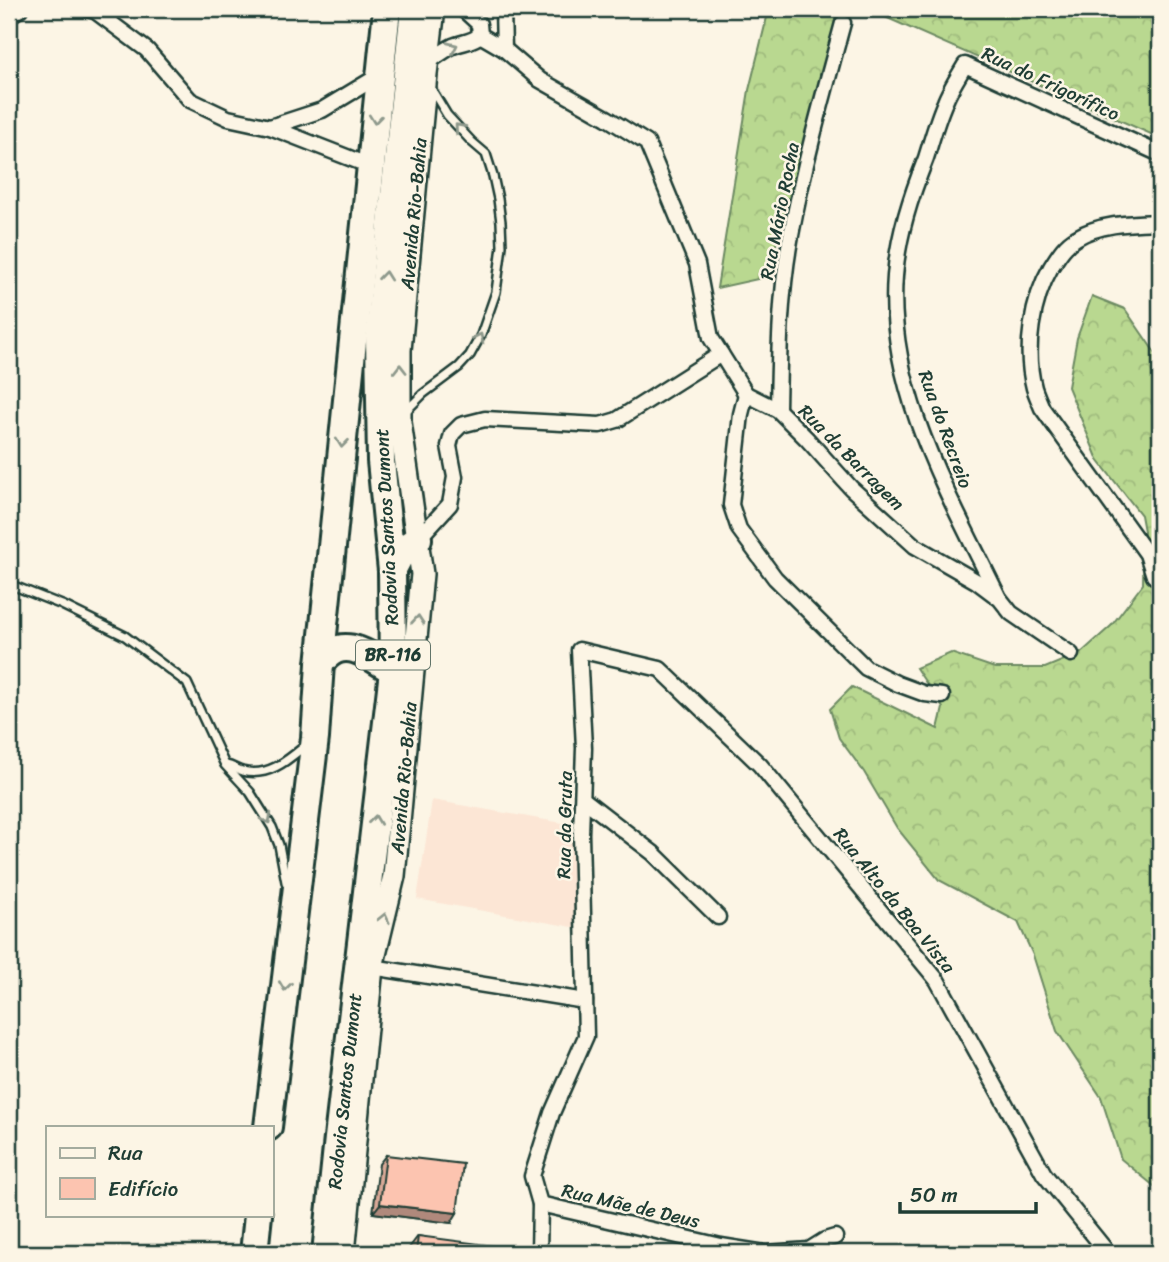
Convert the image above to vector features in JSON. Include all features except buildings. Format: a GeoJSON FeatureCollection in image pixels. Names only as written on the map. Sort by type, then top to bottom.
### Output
{"type":"FeatureCollection","features":[{"type":"Feature","properties":{"kind":"highway","name":"Rodovia Santos Dumont"},"geometry":{"type":"LineString","coordinates":[[268,1126],[315,738],[320,664],[387,9]]}},
{"type":"Feature","properties":{"kind":"highway","name":"Rodovia Santos Dumont"},"geometry":{"type":"LineString","coordinates":[[326,1253],[338,1138],[398,687],[392,571],[381,461],[379,336],[414,9]]}},
{"type":"Feature","properties":{"kind":"highway"},"geometry":{"type":"LineString","coordinates":[[392,571],[404,548],[418,539]]}},
{"type":"Feature","properties":{"kind":"highway"},"geometry":{"type":"LineString","coordinates":[[320,664],[327,654],[345,647],[364,653],[398,687]]}},
{"type":"Feature","properties":{"kind":"highway"},"geometry":{"type":"LineString","coordinates":[[254,1253],[258,1216]]}},
{"type":"Feature","properties":{"kind":"street"},"geometry":{"type":"LineString","coordinates":[[9,16],[20,9]]}},
{"type":"Feature","properties":{"kind":"street"},"geometry":{"type":"LineString","coordinates":[[88,9],[95,11],[148,50],[190,100],[228,118],[271,127],[370,166]]}},
{"type":"Feature","properties":{"kind":"street","name":"Avenida Rio-Bahia"},"geometry":{"type":"LineString","coordinates":[[344,1253],[372,967],[394,876],[398,687],[422,574],[400,422],[400,350],[434,9]]}},
{"type":"Feature","properties":{"kind":"street"},"geometry":{"type":"LineString","coordinates":[[463,9],[479,24],[480,35]]}},
{"type":"Feature","properties":{"kind":"street"},"geometry":{"type":"LineString","coordinates":[[503,9],[505,49]]}},
{"type":"Feature","properties":{"kind":"street","name":"Rua Mário Rocha"},"geometry":{"type":"LineString","coordinates":[[778,410],[779,327],[791,235],[843,23]]}},
{"type":"Feature","properties":{"kind":"street"},"geometry":{"type":"LineString","coordinates":[[427,69],[444,51],[475,40],[480,35]]}},
{"type":"Feature","properties":{"kind":"street"},"geometry":{"type":"LineString","coordinates":[[480,35],[505,49],[540,80],[647,143],[696,264],[711,338],[746,394],[741,414],[731,505],[739,529],[775,578],[866,667],[898,684],[925,694],[942,696]]}},
{"type":"Feature","properties":{"kind":"street","name":"Rua do Frigorífico"},"geometry":{"type":"LineString","coordinates":[[965,65],[1160,154]]}},
{"type":"Feature","properties":{"kind":"street","name":"Rua do Recreio"},"geometry":{"type":"LineString","coordinates":[[965,65],[945,100],[909,203],[895,276],[895,312],[900,357],[911,400],[935,466],[1000,599]]}},
{"type":"Feature","properties":{"kind":"street"},"geometry":{"type":"LineString","coordinates":[[271,127],[322,110],[380,75]]}},
{"type":"Feature","properties":{"kind":"street"},"geometry":{"type":"LineString","coordinates":[[1154,576],[1147,554],[1042,408],[1034,386],[1030,341],[1033,314],[1047,274],[1060,252],[1075,238],[1098,229],[1131,223],[1160,222]]}},
{"type":"Feature","properties":{"kind":"street"},"geometry":{"type":"LineString","coordinates":[[418,539],[450,505],[455,477],[449,446],[452,434],[461,425],[485,419],[600,425],[617,420],[721,354]]}},
{"type":"Feature","properties":{"kind":"street","name":"Rua da Barragem"},"geometry":{"type":"LineString","coordinates":[[746,394],[778,410],[851,488],[915,547],[976,581],[1000,599],[1011,613],[1071,654]]}},
{"type":"Feature","properties":{"kind":"street","name":"Rua da Gruta"},"geometry":{"type":"LineString","coordinates":[[539,1253],[540,1203],[532,1176],[552,1112],[586,1036],[581,834],[584,748],[579,650]]}},
{"type":"Feature","properties":{"kind":"street","name":"Rua Alto da Boa Vista"},"geometry":{"type":"LineString","coordinates":[[579,650],[660,669],[760,765],[937,980],[1044,1174],[1108,1253]]}},
{"type":"Feature","properties":{"kind":"street"},"geometry":{"type":"LineString","coordinates":[[583,799],[653,853],[718,918]]}},
{"type":"Feature","properties":{"kind":"street"},"geometry":{"type":"LineString","coordinates":[[372,967],[585,1000]]}},
{"type":"Feature","properties":{"kind":"street","name":"Rua Mãe de Deus"},"geometry":{"type":"LineString","coordinates":[[540,1203],[721,1246],[765,1253],[808,1250],[835,1237]]}},
{"type":"Feature","properties":{"kind":"lane"},"geometry":{"type":"LineString","coordinates":[[400,422],[413,403],[470,355],[496,292],[502,246],[498,199],[486,154],[447,115],[433,95],[427,69]]}},
{"type":"Feature","properties":{"kind":"lane"},"geometry":{"type":"LineString","coordinates":[[9,584],[62,605],[124,636],[187,682],[225,765],[250,792],[279,845],[287,883],[289,946]]}},
{"type":"Feature","properties":{"kind":"lane"},"geometry":{"type":"LineString","coordinates":[[225,765],[241,771],[264,771],[286,762],[315,738]]}},
{"type":"Feature","properties":{"kind":"shaded area"},"geometry":{"type":"Polygon","coordinates":[[[432,800],[574,825],[574,862],[584,929],[417,899],[432,800]]]}},
{"type":"Feature","properties":{"kind":"green space"},"geometry":{"type":"Polygon","coordinates":[[[769,9],[841,9],[767,277],[717,288],[749,90],[769,9]]]}},
{"type":"Feature","properties":{"kind":"green space"},"geometry":{"type":"Polygon","coordinates":[[[867,9],[1160,9],[1160,138],[867,9]]]}},
{"type":"Feature","properties":{"kind":"green space"},"geometry":{"type":"Polygon","coordinates":[[[1092,296],[1125,309],[1160,360],[1160,1191],[1121,1159],[1101,1097],[1057,1031],[1033,955],[1018,922],[939,880],[897,828],[864,772],[839,738],[830,709],[852,687],[938,729],[943,708],[916,668],[951,653],[995,668],[1045,668],[1081,653],[1111,626],[1143,584],[1144,531],[1141,515],[1098,460],[1068,387],[1077,338],[1092,296]]]}}]}
